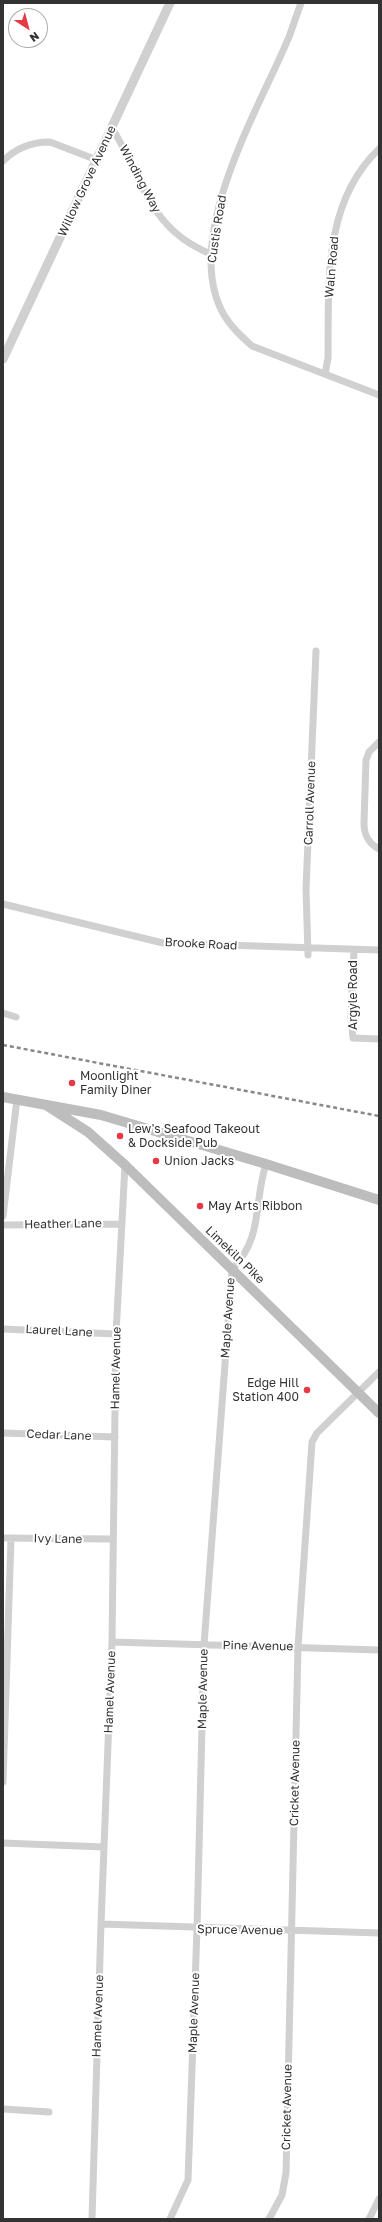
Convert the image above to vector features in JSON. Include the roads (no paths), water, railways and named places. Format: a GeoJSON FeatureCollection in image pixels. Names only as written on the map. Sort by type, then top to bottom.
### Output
{"type":"FeatureCollection","features":[{"type":"Feature","properties":{"kind":"main road","name":"Limekiln Pike"},"geometry":{"type":"LineString","coordinates":[[3,1097],[46,1105],[88,1132],[125,1165],[379,1413]]}},
{"type":"Feature","properties":{"kind":"main road"},"geometry":{"type":"LineString","coordinates":[[46,1105],[101,1115],[266,1164],[379,1200]]}},
{"type":"Feature","properties":{"kind":"street","name":"Willow Grove Avenue"},"geometry":{"type":"LineString","coordinates":[[3,359],[170,3]]}},
{"type":"Feature","properties":{"kind":"street","name":"Custis Road"},"geometry":{"type":"LineString","coordinates":[[301,3],[289,37],[230,168],[217,217],[211,254],[213,283],[219,304],[236,331],[252,346],[379,395]]}},
{"type":"Feature","properties":{"kind":"street","name":"Winding Way"},"geometry":{"type":"LineString","coordinates":[[112,128],[127,151],[151,204],[164,222],[191,247],[211,254]]}},
{"type":"Feature","properties":{"kind":"street"},"geometry":{"type":"LineString","coordinates":[[3,161],[13,152],[26,145],[42,142],[50,142],[97,160]]}},
{"type":"Feature","properties":{"kind":"street","name":"Waln Road"},"geometry":{"type":"LineString","coordinates":[[325,374],[328,358],[331,254],[334,234],[343,204],[354,181],[369,158],[379,148]]}},
{"type":"Feature","properties":{"kind":"street","name":"Carroll Avenue"},"geometry":{"type":"LineString","coordinates":[[308,952],[306,889],[316,651]]}},
{"type":"Feature","properties":{"kind":"street"},"geometry":{"type":"LineString","coordinates":[[377,744],[369,752],[366,760],[364,833],[368,841],[379,849]]}},
{"type":"Feature","properties":{"kind":"street","name":"Brooke Road"},"geometry":{"type":"LineString","coordinates":[[3,904],[163,943],[308,952],[379,950]]}},
{"type":"Feature","properties":{"kind":"street","name":"Argyle Road"},"geometry":{"type":"LineString","coordinates":[[354,950],[351,1018],[353,1038],[379,1040]]}},
{"type":"Feature","properties":{"kind":"street"},"geometry":{"type":"LineString","coordinates":[[3,1013],[16,1017]]}},
{"type":"Feature","properties":{"kind":"street"},"geometry":{"type":"LineString","coordinates":[[3,1216],[18,1099]]}},
{"type":"Feature","properties":{"kind":"street","name":"Maple Avenue"},"geometry":{"type":"LineString","coordinates":[[170,2219],[188,2180],[197,1929],[204,1646],[232,1270],[244,1257],[255,1232],[261,1179],[266,1164]]}},
{"type":"Feature","properties":{"kind":"street","name":"Hamel Avenue"},"geometry":{"type":"LineString","coordinates":[[92,2219],[101,1924],[112,1642],[112,1539],[116,1334],[125,1165]]}},
{"type":"Feature","properties":{"kind":"street","name":"Heather Lane"},"geometry":{"type":"LineString","coordinates":[[3,1225],[122,1224]]}},
{"type":"Feature","properties":{"kind":"street","name":"Laurel Lane"},"geometry":{"type":"LineString","coordinates":[[3,1329],[116,1334]]}},
{"type":"Feature","properties":{"kind":"street","name":"Cricket Avenue"},"geometry":{"type":"LineString","coordinates":[[269,2219],[282,2195],[286,2173],[293,1931],[298,1647],[312,1442],[317,1433],[379,1372]]}},
{"type":"Feature","properties":{"kind":"street","name":"Cedar Lane"},"geometry":{"type":"LineString","coordinates":[[3,1433],[115,1437]]}},
{"type":"Feature","properties":{"kind":"street","name":"Ivy Lane"},"geometry":{"type":"LineString","coordinates":[[3,1538],[112,1539]]}},
{"type":"Feature","properties":{"kind":"street"},"geometry":{"type":"LineString","coordinates":[[3,1782],[4,1688],[11,1538]]}},
{"type":"Feature","properties":{"kind":"street","name":"Pine Avenue"},"geometry":{"type":"LineString","coordinates":[[112,1642],[204,1646],[379,1650]]}},
{"type":"Feature","properties":{"kind":"street"},"geometry":{"type":"LineString","coordinates":[[3,1843],[104,1847]]}},
{"type":"Feature","properties":{"kind":"street","name":"Spruce Avenue"},"geometry":{"type":"LineString","coordinates":[[101,1924],[197,1929],[379,1933]]}},
{"type":"Feature","properties":{"kind":"street"},"geometry":{"type":"LineString","coordinates":[[3,2109],[49,2112]]}},
{"type":"Feature","properties":{"kind":"street"},"geometry":{"type":"LineString","coordinates":[[369,2219],[379,2198]]}},
{"type":"Feature","properties":{"kind":"railway"},"geometry":{"type":"LineString","coordinates":[[3,1045],[379,1116]]}},
{"type":"Feature","properties":{"kind":"place","name":"Moonlight Family Diner"},"geometry":{"type":"Point","coordinates":[72,1083]}},
{"type":"Feature","properties":{"kind":"place","name":"Lew's Seafood Takeout & Dockside Pub"},"geometry":{"type":"Point","coordinates":[120,1136]}},
{"type":"Feature","properties":{"kind":"place","name":"Union Jacks"},"geometry":{"type":"Point","coordinates":[156,1161]}},
{"type":"Feature","properties":{"kind":"place","name":"May Arts Ribbon"},"geometry":{"type":"Point","coordinates":[200,1206]}},
{"type":"Feature","properties":{"kind":"place","name":"Edge Hill Station 400"},"geometry":{"type":"Point","coordinates":[307,1390]}}]}
